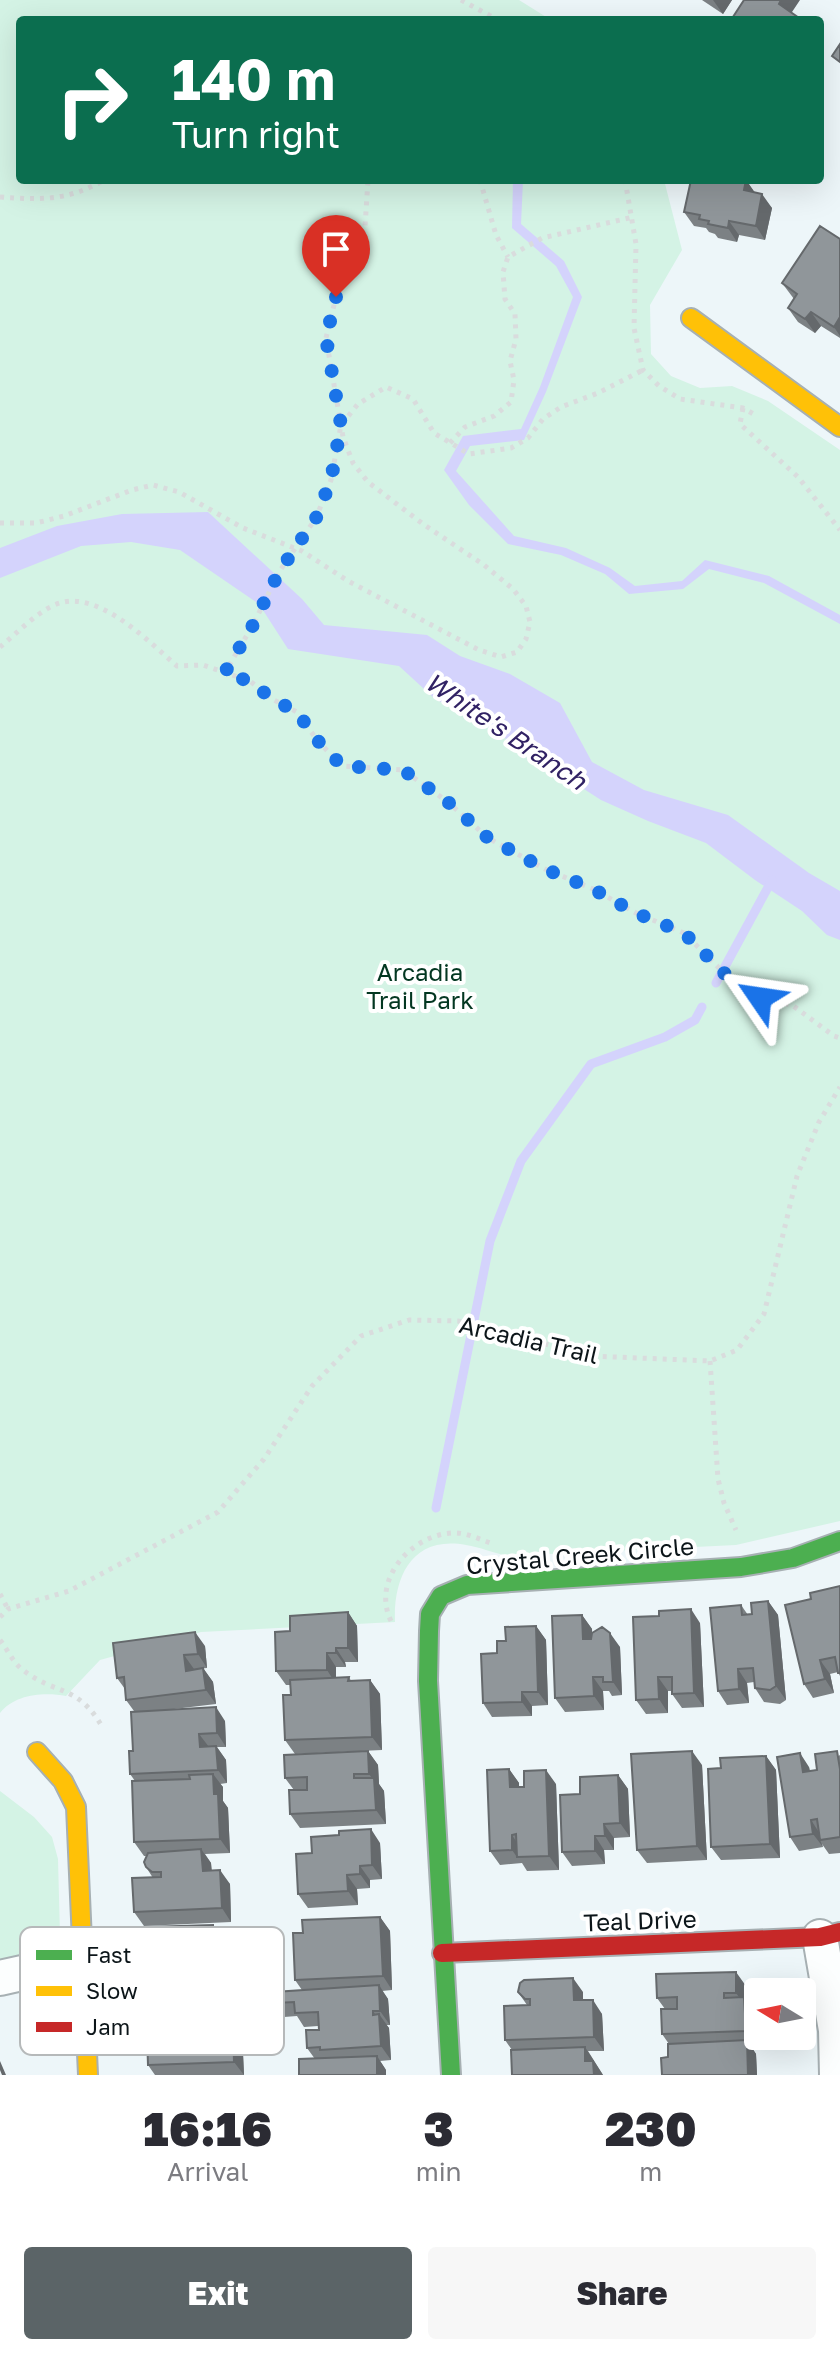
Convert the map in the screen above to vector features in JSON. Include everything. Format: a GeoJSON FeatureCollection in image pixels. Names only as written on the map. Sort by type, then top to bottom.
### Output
{"type":"FeatureCollection","features":[{"type":"Feature","properties":{"kind":"street"},"geometry":{"type":"LineString","coordinates":[[691,318],[840,427]]}},
{"type":"Feature","properties":{"kind":"street","name":"Crystal Creek Circle"},"geometry":{"type":"LineString","coordinates":[[451,2075],[428,1681],[430,1614],[441,1596],[467,1585],[741,1567],[793,1558],[840,1541]]}},
{"type":"Feature","properties":{"kind":"street"},"geometry":{"type":"LineString","coordinates":[[37,1752],[63,1781],[76,1807],[81,1927]]}},
{"type":"Feature","properties":{"kind":"street"},"geometry":{"type":"LineString","coordinates":[[830,1934],[837,2075]]}},
{"type":"Feature","properties":{"kind":"street","name":"Teal Drive"},"geometry":{"type":"LineString","coordinates":[[442,1953],[830,1934]]}},
{"type":"Feature","properties":{"kind":"street"},"geometry":{"type":"LineString","coordinates":[[0,1978],[20,1973]]}},
{"type":"Feature","properties":{"kind":"street"},"geometry":{"type":"LineString","coordinates":[[87,2055],[88,2075]]}},
{"type":"Feature","properties":{"kind":"path"},"geometry":{"type":"LineString","coordinates":[[461,0],[491,16]]}},
{"type":"Feature","properties":{"kind":"path"},"geometry":{"type":"LineString","coordinates":[[0,197],[38,200],[64,198],[95,184]]}},
{"type":"Feature","properties":{"kind":"path"},"geometry":{"type":"LineString","coordinates":[[0,523],[36,523],[153,485],[179,492],[230,522],[295,548],[348,581],[479,650],[501,657],[517,652],[526,639],[530,622],[526,606],[513,589],[368,482],[353,463],[343,437],[326,338],[336,297],[357,259],[365,227],[368,184]]}},
{"type":"Feature","properties":{"kind":"path"},"geometry":{"type":"LineString","coordinates":[[481,184],[496,235],[508,257]]}},
{"type":"Feature","properties":{"kind":"path"},"geometry":{"type":"LineString","coordinates":[[450,443],[465,427],[494,416],[511,402],[514,380],[510,361],[516,339],[515,314],[505,299],[503,272],[508,257],[542,238],[633,217]]}},
{"type":"Feature","properties":{"kind":"path"},"geometry":{"type":"LineString","coordinates":[[224,674],[279,572],[316,518],[325,499],[341,425],[358,404],[386,387],[413,399],[434,433],[469,454],[511,448],[528,438],[543,419],[561,407],[598,393],[643,370]]}},
{"type":"Feature","properties":{"kind":"path"},"geometry":{"type":"LineString","coordinates":[[743,408],[740,424],[798,477],[840,530]]}},
{"type":"Feature","properties":{"kind":"path"},"geometry":{"type":"LineString","coordinates":[[0,647],[37,616],[60,603],[87,602],[105,610],[177,666],[203,665],[250,681],[272,699],[297,712],[317,740],[342,766],[403,770],[448,802],[488,838],[545,869],[684,933],[735,984],[760,998],[792,1005],[840,1038]]}},
{"type":"Feature","properties":{"kind":"path"},"geometry":{"type":"LineString","coordinates":[[741,1567],[738,1535],[724,1503],[718,1479],[710,1361],[737,1350],[764,1314],[797,1176],[819,1122],[840,1087]]}},
{"type":"Feature","properties":{"kind":"path","name":"Arcadia Trail"},"geometry":{"type":"LineString","coordinates":[[0,1617],[8,1609],[69,1591],[218,1512],[264,1459],[312,1386],[361,1336],[409,1320],[458,1321],[591,1356],[710,1361]]}},
{"type":"Feature","properties":{"kind":"path"},"geometry":{"type":"LineString","coordinates":[[0,1594],[8,1609]]}},
{"type":"Feature","properties":{"kind":"path"},"geometry":{"type":"LineString","coordinates":[[0,1640],[19,1667],[86,1703],[103,1728]]}},
{"type":"Feature","properties":{"kind":"green space","name":"Arcadia Trail Park"},"geometry":{"type":"Polygon","coordinates":[[[0,0],[519,0],[545,16],[16,16],[16,184],[665,184],[682,250],[650,305],[651,354],[671,376],[700,388],[732,386],[768,401],[840,450],[840,1521],[736,1545],[508,1556],[466,1545],[432,1546],[410,1562],[403,1575],[395,1605],[395,1622],[201,1632],[100,1660],[66,1696],[49,1694],[22,1698],[0,1713],[0,0]]]}},
{"type":"Feature","properties":{"kind":"green space"},"geometry":{"type":"Polygon","coordinates":[[[0,1791],[34,1817],[52,1837],[58,1859],[60,1927],[20,1927],[20,1958],[0,1964],[0,1791]]]}},
{"type":"Feature","properties":{"kind":"water"},"geometry":{"type":"Polygon","coordinates":[[[513,184],[523,184],[521,224],[564,261],[582,297],[524,440],[470,446],[456,471],[514,536],[566,548],[610,568],[635,586],[682,581],[705,560],[769,576],[840,615],[840,624],[764,583],[709,569],[683,589],[629,594],[605,574],[561,555],[508,544],[469,505],[444,470],[463,436],[521,429],[573,297],[556,266],[512,228],[513,184]]]}},
{"type":"Feature","properties":{"kind":"water","name":"White's Branch"},"geometry":{"type":"Polygon","coordinates":[[[208,512],[302,599],[324,625],[427,635],[460,656],[510,674],[560,703],[592,762],[644,790],[728,815],[809,873],[840,891],[840,940],[827,935],[802,911],[706,843],[601,800],[480,722],[435,699],[399,666],[288,649],[259,604],[180,550],[131,542],[81,546],[0,578],[0,548],[57,526],[122,514],[208,512]]]}},
{"type":"Feature","properties":{"kind":"building"},"geometry":{"type":"Polygon","coordinates":[[[744,0],[781,0],[779,4],[796,16],[734,16],[744,0]]]}},
{"type":"Feature","properties":{"kind":"building"},"geometry":{"type":"Polygon","coordinates":[[[840,44],[840,62],[832,56],[840,44]]]}},
{"type":"Feature","properties":{"kind":"building"},"geometry":{"type":"Polygon","coordinates":[[[690,184],[745,184],[744,190],[762,194],[756,226],[729,221],[728,228],[708,224],[709,221],[699,219],[700,215],[684,212],[690,184]]]}},
{"type":"Feature","properties":{"kind":"building"},"geometry":{"type":"Polygon","coordinates":[[[820,226],[840,239],[840,317],[834,327],[811,312],[805,319],[788,308],[797,294],[782,283],[820,226]]]}},
{"type":"Feature","properties":{"kind":"building"},"geometry":{"type":"Polygon","coordinates":[[[840,1586],[840,1673],[835,1657],[820,1660],[825,1679],[804,1684],[785,1605],[811,1599],[810,1593],[840,1586]]]}},
{"type":"Feature","properties":{"kind":"building"},"geometry":{"type":"Polygon","coordinates":[[[768,1601],[776,1686],[770,1690],[755,1688],[753,1668],[738,1669],[739,1689],[718,1691],[710,1608],[741,1605],[742,1615],[752,1614],[751,1603],[768,1601]]]}},
{"type":"Feature","properties":{"kind":"building"},"geometry":{"type":"Polygon","coordinates":[[[691,1609],[694,1693],[672,1694],[672,1677],[658,1677],[659,1699],[636,1700],[633,1617],[659,1616],[659,1611],[691,1609]]]}},
{"type":"Feature","properties":{"kind":"building"},"geometry":{"type":"Polygon","coordinates":[[[348,1612],[348,1648],[336,1648],[336,1653],[327,1653],[327,1670],[276,1671],[275,1632],[290,1631],[290,1616],[348,1612]]]}},
{"type":"Feature","properties":{"kind":"building"},"geometry":{"type":"Polygon","coordinates":[[[582,1615],[583,1639],[591,1639],[592,1633],[602,1627],[610,1633],[613,1682],[603,1682],[603,1677],[593,1677],[594,1696],[555,1698],[552,1616],[582,1615]]]}},
{"type":"Feature","properties":{"kind":"building"},"geometry":{"type":"Polygon","coordinates":[[[536,1626],[538,1692],[522,1692],[522,1702],[483,1703],[481,1654],[497,1653],[497,1641],[506,1641],[505,1627],[536,1626]]]}},
{"type":"Feature","properties":{"kind":"building"},"geometry":{"type":"Polygon","coordinates":[[[195,1632],[198,1654],[184,1655],[186,1671],[203,1668],[206,1690],[126,1700],[124,1677],[117,1678],[113,1643],[195,1632]]]}},
{"type":"Feature","properties":{"kind":"building"},"geometry":{"type":"Polygon","coordinates":[[[349,1677],[348,1681],[370,1680],[372,1737],[285,1740],[283,1695],[291,1695],[290,1680],[349,1677]]]}},
{"type":"Feature","properties":{"kind":"building"},"geometry":{"type":"Polygon","coordinates":[[[216,1707],[217,1733],[199,1734],[200,1747],[216,1746],[218,1770],[130,1774],[129,1751],[133,1751],[131,1712],[216,1707]]]}},
{"type":"Feature","properties":{"kind":"building"},"geometry":{"type":"Polygon","coordinates":[[[368,1751],[369,1774],[354,1774],[354,1778],[374,1778],[376,1810],[290,1814],[289,1790],[307,1790],[307,1777],[285,1778],[284,1755],[368,1751]]]}},
{"type":"Feature","properties":{"kind":"building"},"geometry":{"type":"Polygon","coordinates":[[[692,1751],[697,1846],[637,1850],[631,1754],[692,1751]]]}},
{"type":"Feature","properties":{"kind":"building"},"geometry":{"type":"Polygon","coordinates":[[[837,1751],[840,1837],[820,1840],[817,1819],[811,1820],[813,1834],[790,1837],[777,1757],[800,1753],[803,1772],[817,1770],[815,1754],[837,1751]]]}},
{"type":"Feature","properties":{"kind":"building"},"geometry":{"type":"Polygon","coordinates":[[[766,1756],[770,1844],[711,1847],[708,1769],[721,1768],[720,1758],[766,1756]]]}},
{"type":"Feature","properties":{"kind":"building"},"geometry":{"type":"Polygon","coordinates":[[[509,1769],[510,1787],[524,1787],[524,1771],[546,1770],[549,1856],[517,1857],[516,1834],[512,1835],[512,1850],[490,1851],[487,1770],[509,1769]]]}},
{"type":"Feature","properties":{"kind":"building"},"geometry":{"type":"Polygon","coordinates":[[[213,1774],[214,1794],[218,1794],[220,1839],[134,1842],[132,1781],[190,1779],[189,1775],[213,1774]]]}},
{"type":"Feature","properties":{"kind":"building"},"geometry":{"type":"Polygon","coordinates":[[[618,1775],[620,1823],[604,1824],[605,1836],[595,1836],[595,1851],[562,1852],[560,1795],[580,1794],[580,1777],[618,1775]]]}},
{"type":"Feature","properties":{"kind":"building"},"geometry":{"type":"Polygon","coordinates":[[[371,1829],[372,1865],[360,1866],[360,1874],[347,1875],[348,1891],[298,1894],[296,1854],[312,1853],[311,1837],[371,1829]]]}},
{"type":"Feature","properties":{"kind":"building"},"geometry":{"type":"Polygon","coordinates":[[[201,1849],[203,1871],[220,1870],[222,1908],[134,1912],[132,1878],[161,1877],[161,1872],[152,1872],[146,1867],[144,1862],[148,1853],[201,1849]]]}},
{"type":"Feature","properties":{"kind":"building"},"geometry":{"type":"Polygon","coordinates":[[[380,1917],[383,1976],[295,1980],[293,1933],[303,1933],[302,1920],[380,1917]]]}},
{"type":"Feature","properties":{"kind":"building"},"geometry":{"type":"Polygon","coordinates":[[[213,1925],[213,1927],[147,1927],[213,1925]]]}},
{"type":"Feature","properties":{"kind":"building"},"geometry":{"type":"Polygon","coordinates":[[[736,1972],[736,1993],[724,1993],[724,1998],[744,1997],[744,2031],[662,2034],[661,2009],[677,2009],[677,1997],[657,1998],[656,1974],[736,1972]]]}},
{"type":"Feature","properties":{"kind":"building"},"geometry":{"type":"Polygon","coordinates":[[[573,1978],[574,2000],[593,2000],[594,2037],[505,2040],[504,2006],[530,2005],[530,1999],[525,1999],[518,1992],[520,1983],[524,1980],[573,1978]]]}},
{"type":"Feature","properties":{"kind":"building"},"geometry":{"type":"Polygon","coordinates":[[[379,1985],[380,2011],[373,2011],[373,2015],[379,2014],[381,2046],[307,2048],[306,2030],[319,2030],[318,2012],[295,2013],[294,2002],[284,2003],[284,1991],[379,1985]]]}},
{"type":"Feature","properties":{"kind":"building"},"geometry":{"type":"Polygon","coordinates":[[[744,2040],[748,2075],[662,2075],[661,2058],[668,2057],[668,2044],[744,2040]]]}},
{"type":"Feature","properties":{"kind":"building"},"geometry":{"type":"Polygon","coordinates":[[[585,2047],[585,2061],[593,2061],[594,2075],[512,2075],[511,2050],[585,2047]]]}},
{"type":"Feature","properties":{"kind":"building"},"geometry":{"type":"Polygon","coordinates":[[[148,2055],[234,2055],[234,2062],[148,2065],[148,2055]]]}},
{"type":"Feature","properties":{"kind":"building"},"geometry":{"type":"Polygon","coordinates":[[[377,2056],[377,2075],[299,2075],[299,2059],[377,2056]]]}},
{"type":"Feature","properties":{"kind":"waterway"},"geometry":{"type":"LineString","coordinates":[[716,983],[772,880]]}},
{"type":"Feature","properties":{"kind":"waterway"},"geometry":{"type":"LineString","coordinates":[[436,1508],[490,1241],[521,1161],[591,1064],[665,1037],[695,1020],[702,1007]]}},
{"type":"Feature","properties":{"kind":"traffic: fast"},"geometry":{"type":"LineString","coordinates":[[451,2075],[428,1681],[430,1614],[441,1596],[467,1585],[741,1567],[793,1558],[840,1541]]}},
{"type":"Feature","properties":{"kind":"traffic: slow"},"geometry":{"type":"LineString","coordinates":[[691,318],[840,427]]}},
{"type":"Feature","properties":{"kind":"traffic: slow"},"geometry":{"type":"LineString","coordinates":[[37,1752],[63,1781],[76,1807],[81,1927]]}},
{"type":"Feature","properties":{"kind":"traffic: slow"},"geometry":{"type":"LineString","coordinates":[[87,2055],[88,2075]]}},
{"type":"Feature","properties":{"kind":"traffic: jam"},"geometry":{"type":"LineString","coordinates":[[442,1953],[820,1937],[840,1932]]}},
{"type":"Feature","properties":{"kind":"route"},"geometry":{"type":"LineString","coordinates":[[336,297],[326,338],[341,425],[331,480],[316,518],[279,572],[224,674],[250,681],[272,699],[297,712],[317,740],[342,766],[403,770],[448,802],[488,838],[545,869],[684,933],[735,984],[760,998]]}}]}
